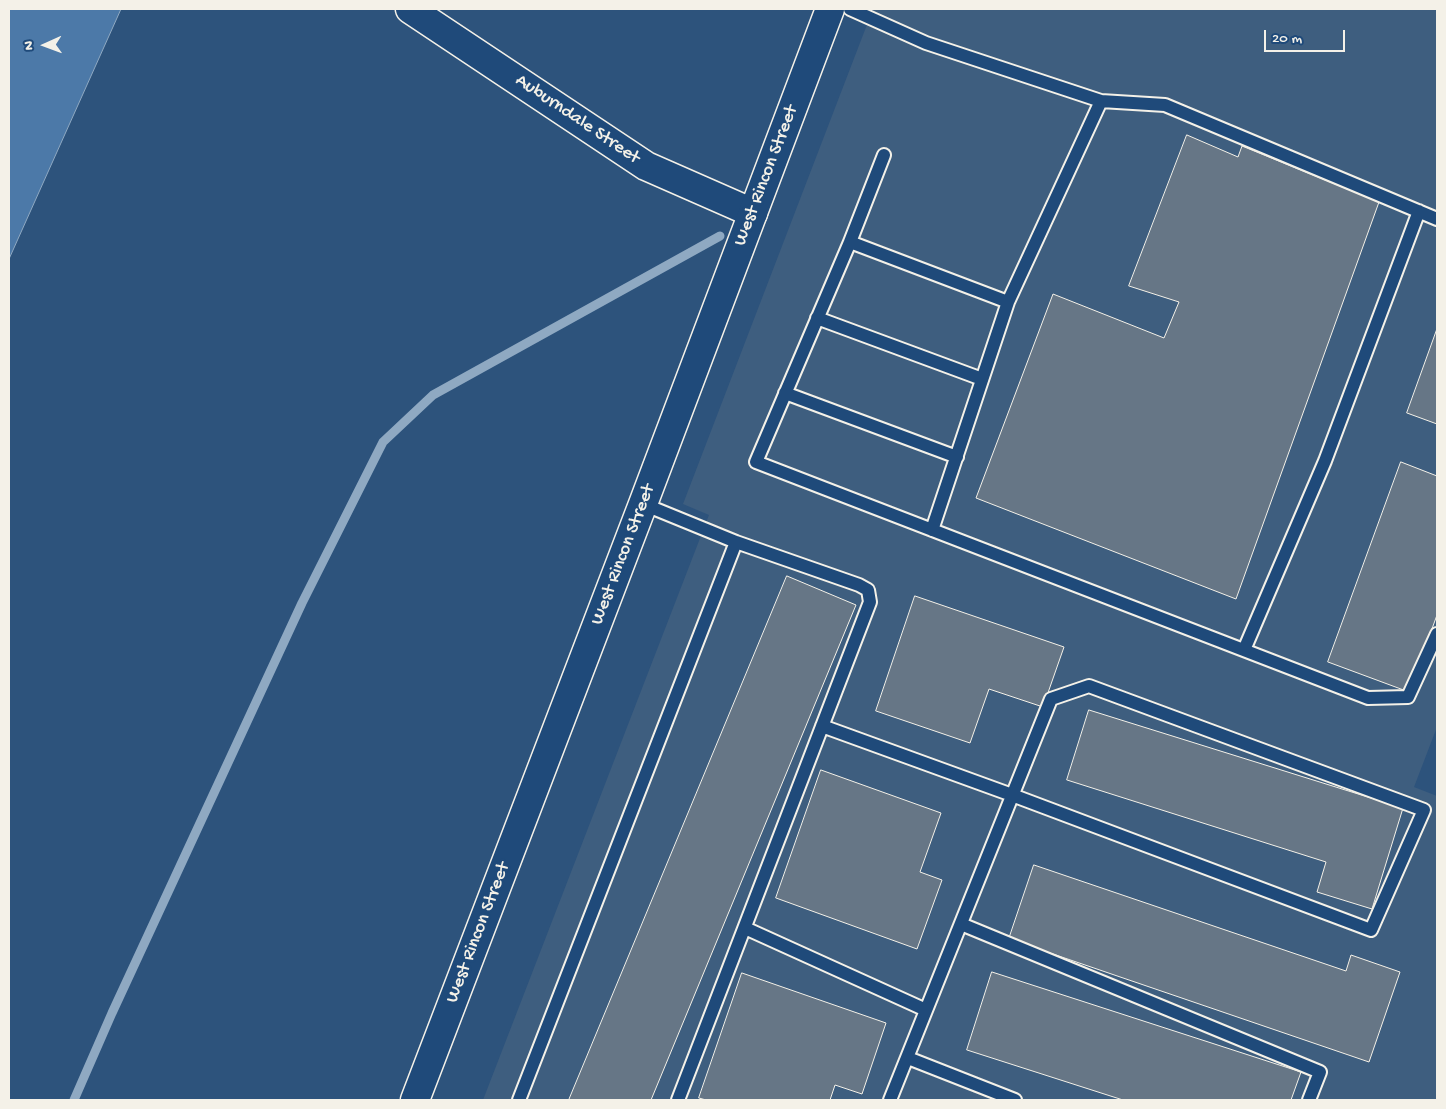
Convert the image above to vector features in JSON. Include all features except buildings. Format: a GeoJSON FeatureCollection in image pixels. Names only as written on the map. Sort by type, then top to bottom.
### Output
{"type":"FeatureCollection","features":[{"type":"Feature","properties":{"kind":"main road","name":"Auburndale Street"},"geometry":{"type":"LineString","coordinates":[[410,9],[646,166],[753,214]]}},
{"type":"Feature","properties":{"kind":"main road","name":"West Rincon Street"},"geometry":{"type":"LineString","coordinates":[[415,1100],[644,504],[830,9]]}},
{"type":"Feature","properties":{"kind":"lane"},"geometry":{"type":"LineString","coordinates":[[850,9],[926,43],[1101,101],[1165,105],[1437,219]]}},
{"type":"Feature","properties":{"kind":"lane"},"geometry":{"type":"LineString","coordinates":[[932,530],[1008,302],[1101,101]]}},
{"type":"Feature","properties":{"kind":"lane"},"geometry":{"type":"LineString","coordinates":[[884,155],[850,242],[756,462],[1368,698],[1408,697],[1437,634]]}},
{"type":"Feature","properties":{"kind":"lane"},"geometry":{"type":"LineString","coordinates":[[1244,650],[1325,460],[1418,211]]}},
{"type":"Feature","properties":{"kind":"lane"},"geometry":{"type":"LineString","coordinates":[[850,242],[1008,302]]}},
{"type":"Feature","properties":{"kind":"lane"},"geometry":{"type":"LineString","coordinates":[[817,318],[982,379]]}},
{"type":"Feature","properties":{"kind":"lane"},"geometry":{"type":"LineString","coordinates":[[785,393],[957,458]]}},
{"type":"Feature","properties":{"kind":"lane"},"geometry":{"type":"LineString","coordinates":[[644,504],[736,542],[859,586],[868,590],[870,602],[678,1100]]}},
{"type":"Feature","properties":{"kind":"lane"},"geometry":{"type":"LineString","coordinates":[[519,1100],[736,542]]}},
{"type":"Feature","properties":{"kind":"lane"},"geometry":{"type":"LineString","coordinates":[[822,726],[1012,795],[1372,930],[1424,810],[1089,686],[1051,699],[1012,795],[961,924],[926,1010],[908,1058],[890,1100]]}},
{"type":"Feature","properties":{"kind":"lane"},"geometry":{"type":"LineString","coordinates":[[961,924],[1320,1072],[1309,1100]]}},
{"type":"Feature","properties":{"kind":"lane"},"geometry":{"type":"LineString","coordinates":[[745,928],[926,1010]]}},
{"type":"Feature","properties":{"kind":"lane"},"geometry":{"type":"LineString","coordinates":[[908,1058],[1015,1100]]}},
{"type":"Feature","properties":{"kind":"shaded area"},"geometry":{"type":"Polygon","coordinates":[[[9,9],[121,9],[9,259],[9,9]]]}},
{"type":"Feature","properties":{"kind":"shaded area"},"geometry":{"type":"Polygon","coordinates":[[[873,9],[1437,9],[1437,727],[1414,787],[1437,796],[1437,1100],[483,1100],[709,515],[683,504],[873,9]]]}},
{"type":"Feature","properties":{"kind":"waterway"},"geometry":{"type":"LineString","coordinates":[[74,1100],[112,1013],[302,603],[383,442],[433,395],[720,236]]}}]}
